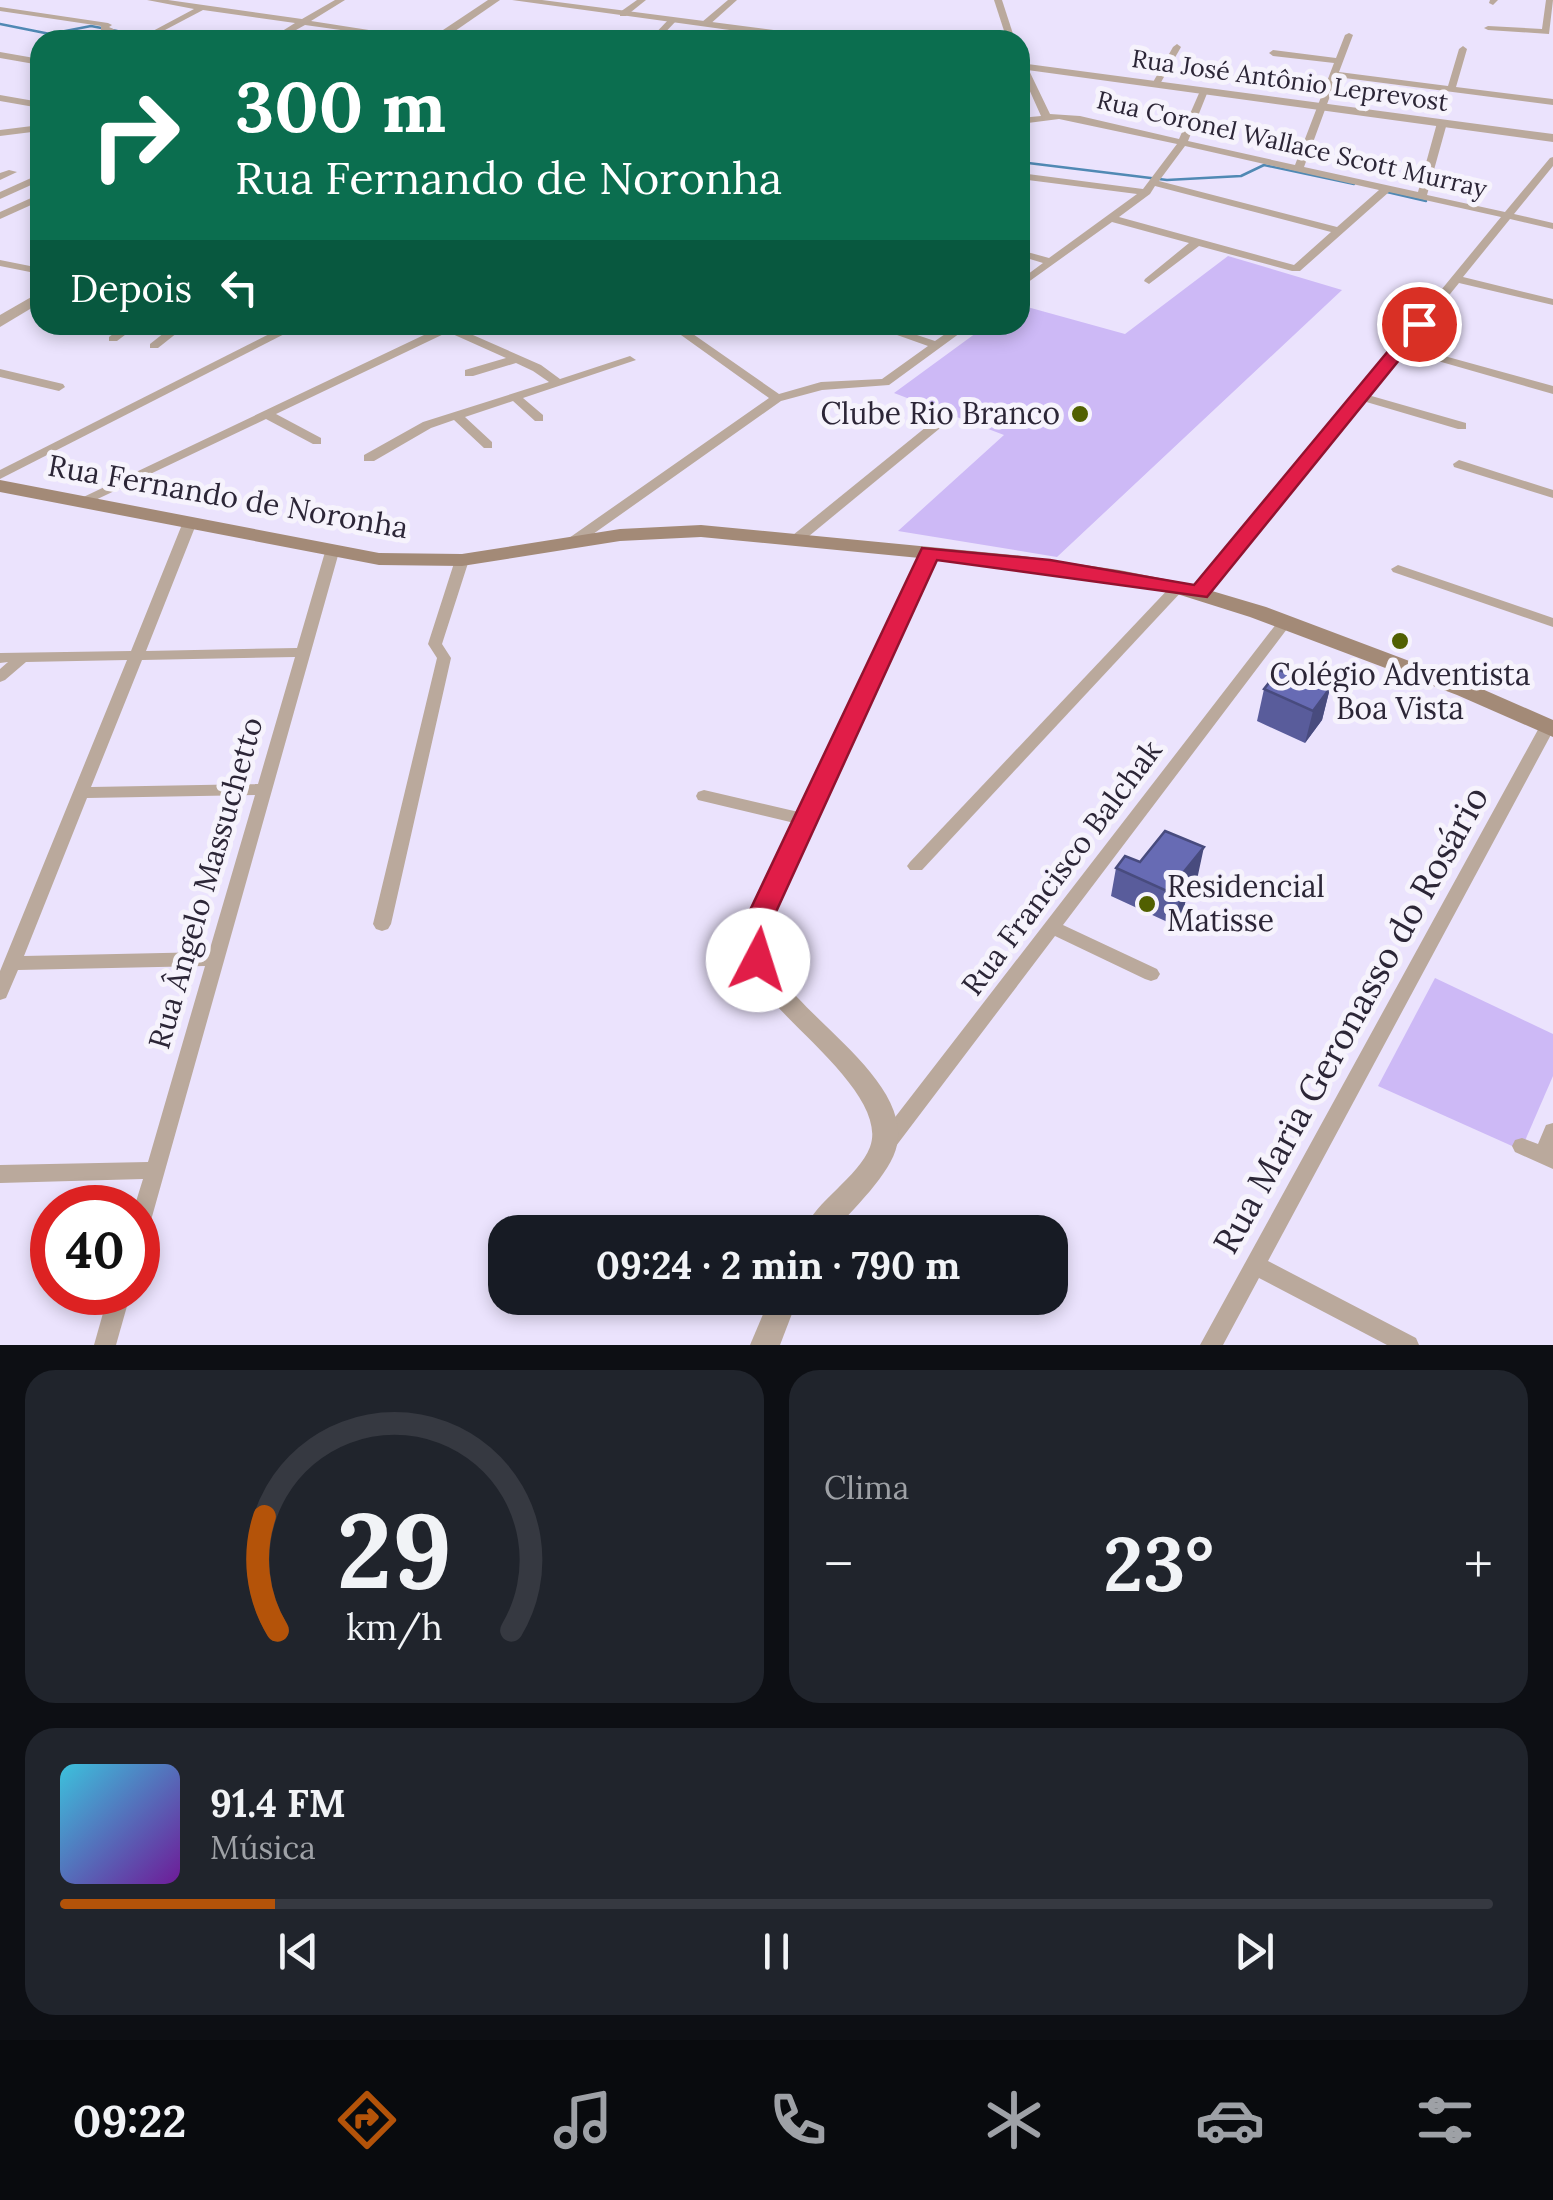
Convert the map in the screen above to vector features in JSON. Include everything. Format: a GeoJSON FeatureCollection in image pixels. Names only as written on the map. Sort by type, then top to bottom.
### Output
{"type":"FeatureCollection","features":[{"type":"Feature","properties":{"kind":"main road","name":"Rua Fernando de Noronha"},"geometry":{"type":"LineString","coordinates":[[0,486],[332,552],[401,561],[462,560],[574,541],[671,531],[798,538],[1050,566],[1189,590],[1466,690],[1550,728]]}},
{"type":"Feature","properties":{"kind":"street"},"geometry":{"type":"LineString","coordinates":[[150,0],[360,30]]}},
{"type":"Feature","properties":{"kind":"street"},"geometry":{"type":"LineString","coordinates":[[159,30],[217,0]]}},
{"type":"Feature","properties":{"kind":"street"},"geometry":{"type":"LineString","coordinates":[[290,30],[341,0]]}},
{"type":"Feature","properties":{"kind":"street"},"geometry":{"type":"LineString","coordinates":[[447,30],[495,0]]}},
{"type":"Feature","properties":{"kind":"street"},"geometry":{"type":"LineString","coordinates":[[516,0],[751,30]]}},
{"type":"Feature","properties":{"kind":"street"},"geometry":{"type":"LineString","coordinates":[[623,14],[642,0]]}},
{"type":"Feature","properties":{"kind":"street"},"geometry":{"type":"LineString","coordinates":[[705,24],[733,0]]}},
{"type":"Feature","properties":{"kind":"street"},"geometry":{"type":"LineString","coordinates":[[998,0],[1008,30]]}},
{"type":"Feature","properties":{"kind":"street"},"geometry":{"type":"LineString","coordinates":[[1488,28],[1544,33],[1550,0]]}},
{"type":"Feature","properties":{"kind":"street"},"geometry":{"type":"LineString","coordinates":[[0,8],[112,30]]}},
{"type":"Feature","properties":{"kind":"street"},"geometry":{"type":"LineString","coordinates":[[664,30],[673,20]]}},
{"type":"Feature","properties":{"kind":"street"},"geometry":{"type":"LineString","coordinates":[[1298,168],[1349,35]]}},
{"type":"Feature","properties":{"kind":"street"},"geometry":{"type":"LineString","coordinates":[[1156,84],[1176,47]]}},
{"type":"Feature","properties":{"kind":"street"},"geometry":{"type":"LineString","coordinates":[[1451,89],[1462,48]]}},
{"type":"Feature","properties":{"kind":"street"},"geometry":{"type":"LineString","coordinates":[[1273,54],[1339,61]]}},
{"type":"Feature","properties":{"kind":"street"},"geometry":{"type":"LineString","coordinates":[[0,56],[30,60]]}},
{"type":"Feature","properties":{"kind":"street","name":"Rua José Antônio Leprevost"},"geometry":{"type":"LineString","coordinates":[[1030,65],[1553,138]]}},
{"type":"Feature","properties":{"kind":"street"},"geometry":{"type":"LineString","coordinates":[[1334,74],[1553,102]]}},
{"type":"Feature","properties":{"kind":"street"},"geometry":{"type":"LineString","coordinates":[[1030,90],[1049,115]]}},
{"type":"Feature","properties":{"kind":"street"},"geometry":{"type":"LineString","coordinates":[[1030,278],[1154,183],[1182,143],[1204,91]]}},
{"type":"Feature","properties":{"kind":"street"},"geometry":{"type":"LineString","coordinates":[[0,98],[30,103]]}},
{"type":"Feature","properties":{"kind":"street","name":"Rua Coronel Wallace Scott Murray"},"geometry":{"type":"LineString","coordinates":[[1030,118],[1049,115],[1553,226]]}},
{"type":"Feature","properties":{"kind":"street"},"geometry":{"type":"LineString","coordinates":[[1422,196],[1442,123]]}},
{"type":"Feature","properties":{"kind":"street"},"geometry":{"type":"LineString","coordinates":[[0,134],[30,130]]}},
{"type":"Feature","properties":{"kind":"street"},"geometry":{"type":"LineString","coordinates":[[916,866],[1189,590],[1360,396],[1553,160]]}},
{"type":"Feature","properties":{"kind":"street"},"geometry":{"type":"LineString","coordinates":[[0,177],[12,172]]}},
{"type":"Feature","properties":{"kind":"street"},"geometry":{"type":"LineString","coordinates":[[1030,177],[1154,183],[1339,231]]}},
{"type":"Feature","properties":{"kind":"street"},"geometry":{"type":"LineString","coordinates":[[0,196],[30,182]]}},
{"type":"Feature","properties":{"kind":"street"},"geometry":{"type":"LineString","coordinates":[[1111,218],[1296,270],[1387,188]]}},
{"type":"Feature","properties":{"kind":"street"},"geometry":{"type":"LineString","coordinates":[[0,216],[30,202]]}},
{"type":"Feature","properties":{"kind":"street"},"geometry":{"type":"LineString","coordinates":[[1148,281],[1197,242]]}},
{"type":"Feature","properties":{"kind":"street"},"geometry":{"type":"LineString","coordinates":[[1030,256],[1051,262]]}},
{"type":"Feature","properties":{"kind":"street"},"geometry":{"type":"LineString","coordinates":[[0,263],[30,269]]}},
{"type":"Feature","properties":{"kind":"street"},"geometry":{"type":"LineString","coordinates":[[1456,279],[1553,302]]}},
{"type":"Feature","properties":{"kind":"street"},"geometry":{"type":"LineString","coordinates":[[0,322],[30,302]]}},
{"type":"Feature","properties":{"kind":"street"},"geometry":{"type":"LineString","coordinates":[[113,339],[118,335]]}},
{"type":"Feature","properties":{"kind":"street"},"geometry":{"type":"LineString","coordinates":[[154,346],[168,335]]}},
{"type":"Feature","properties":{"kind":"street"},"geometry":{"type":"LineString","coordinates":[[0,475],[276,335]]}},
{"type":"Feature","properties":{"kind":"street"},"geometry":{"type":"LineString","coordinates":[[82,502],[434,335]]}},
{"type":"Feature","properties":{"kind":"street"},"geometry":{"type":"LineString","coordinates":[[468,335],[537,368],[558,383]]}},
{"type":"Feature","properties":{"kind":"street"},"geometry":{"type":"LineString","coordinates":[[687,335],[777,398]]}},
{"type":"Feature","properties":{"kind":"street"},"geometry":{"type":"LineString","coordinates":[[905,335],[937,346]]}},
{"type":"Feature","properties":{"kind":"street"},"geometry":{"type":"LineString","coordinates":[[574,541],[777,398],[821,386],[885,382],[952,335]]}},
{"type":"Feature","properties":{"kind":"street"},"geometry":{"type":"LineString","coordinates":[[1400,347],[1553,390]]}},
{"type":"Feature","properties":{"kind":"street"},"geometry":{"type":"LineString","coordinates":[[469,374],[516,358]]}},
{"type":"Feature","properties":{"kind":"street"},"geometry":{"type":"LineString","coordinates":[[369,458],[427,426],[630,360]]}},
{"type":"Feature","properties":{"kind":"street"},"geometry":{"type":"LineString","coordinates":[[0,373],[58,386]]}},
{"type":"Feature","properties":{"kind":"street"},"geometry":{"type":"LineString","coordinates":[[1360,396],[1462,426]]}},
{"type":"Feature","properties":{"kind":"street"},"geometry":{"type":"LineString","coordinates":[[515,397],[539,418]]}},
{"type":"Feature","properties":{"kind":"street"},"geometry":{"type":"LineString","coordinates":[[267,414],[317,441]]}},
{"type":"Feature","properties":{"kind":"street"},"geometry":{"type":"LineString","coordinates":[[457,416],[488,445]]}},
{"type":"Feature","properties":{"kind":"street"},"geometry":{"type":"LineString","coordinates":[[798,538],[936,426]]}},
{"type":"Feature","properties":{"kind":"street"},"geometry":{"type":"LineString","coordinates":[[1459,464],[1553,494]]}},
{"type":"Feature","properties":{"kind":"street"},"geometry":{"type":"LineString","coordinates":[[0,993],[190,522]]}},
{"type":"Feature","properties":{"kind":"street","name":"Rua Ângelo Massuchetto"},"geometry":{"type":"LineString","coordinates":[[151,1185],[332,552]]}},
{"type":"Feature","properties":{"kind":"street"},"geometry":{"type":"LineString","coordinates":[[830,1215],[884,1147],[883,1124],[869,1086],[779,992],[758,960],[757,925],[930,552]]}},
{"type":"Feature","properties":{"kind":"street"},"geometry":{"type":"LineString","coordinates":[[382,924],[444,658],[435,644],[462,560]]}},
{"type":"Feature","properties":{"kind":"street"},"geometry":{"type":"LineString","coordinates":[[1398,569],[1553,623]]}},
{"type":"Feature","properties":{"kind":"street","name":"Rua Francisco Balchak"},"geometry":{"type":"LineString","coordinates":[[884,1147],[1285,622]]}},
{"type":"Feature","properties":{"kind":"street"},"geometry":{"type":"LineString","coordinates":[[0,658],[303,652]]}},
{"type":"Feature","properties":{"kind":"street"},"geometry":{"type":"LineString","coordinates":[[0,677],[22,657]]}},
{"type":"Feature","properties":{"kind":"street","name":"Rua Maria Geronasso do Rosário"},"geometry":{"type":"LineString","coordinates":[[1211,1345],[1550,728]]}},
{"type":"Feature","properties":{"kind":"street"},"geometry":{"type":"LineString","coordinates":[[81,793],[264,789]]}},
{"type":"Feature","properties":{"kind":"street"},"geometry":{"type":"LineString","coordinates":[[704,796],[807,820]]}},
{"type":"Feature","properties":{"kind":"street"},"geometry":{"type":"LineString","coordinates":[[1052,927],[1151,974]]}},
{"type":"Feature","properties":{"kind":"street"},"geometry":{"type":"LineString","coordinates":[[12,963],[216,958]]}},
{"type":"Feature","properties":{"kind":"street"},"geometry":{"type":"LineString","coordinates":[[1522,1146],[1548,1158],[1553,1131]]}},
{"type":"Feature","properties":{"kind":"street"},"geometry":{"type":"LineString","coordinates":[[0,1174],[155,1170]]}},
{"type":"Feature","properties":{"kind":"street"},"geometry":{"type":"LineString","coordinates":[[1255,1265],[1408,1345]]}},
{"type":"Feature","properties":{"kind":"street"},"geometry":{"type":"LineString","coordinates":[[105,1345],[113,1315]]}},
{"type":"Feature","properties":{"kind":"street"},"geometry":{"type":"LineString","coordinates":[[764,1345],[777,1315]]}},
{"type":"Feature","properties":{"kind":"shaded area","name":"Clube Rio Branco"},"geometry":{"type":"Polygon","coordinates":[[[1228,256],[1342,290],[1057,557],[898,531],[1004,435],[894,393],[973,335],[1030,335],[1030,308],[1125,334],[1228,256]]]}},
{"type":"Feature","properties":{"kind":"shaded area"},"geometry":{"type":"Polygon","coordinates":[[[1435,978],[1553,1034],[1553,1076],[1521,1150],[1378,1086],[1435,978]]]}},
{"type":"Feature","properties":{"kind":"building"},"geometry":{"type":"Polygon","coordinates":[[[1279,670],[1330,688],[1313,711],[1264,689],[1279,670]]]}},
{"type":"Feature","properties":{"kind":"building"},"geometry":{"type":"Polygon","coordinates":[[[1165,831],[1204,847],[1178,879],[1189,884],[1180,897],[1116,868],[1125,856],[1140,862],[1165,831]]]}},
{"type":"Feature","properties":{"kind":"waterway"},"geometry":{"type":"LineString","coordinates":[[0,24],[30,30]]}},
{"type":"Feature","properties":{"kind":"waterway"},"geometry":{"type":"LineString","coordinates":[[70,30],[91,26],[112,30]]}},
{"type":"Feature","properties":{"kind":"waterway"},"geometry":{"type":"LineString","coordinates":[[1030,163],[1167,180],[1241,176],[1264,165],[1354,184]]}},
{"type":"Feature","properties":{"kind":"waterway"},"geometry":{"type":"LineString","coordinates":[[1387,192],[1426,201]]}},
{"type":"Feature","properties":{"kind":"place","name":"Clube Rio Branco"},"geometry":{"type":"Point","coordinates":[1080,414]}},
{"type":"Feature","properties":{"kind":"place","name":"Colégio Adventista Boa Vista"},"geometry":{"type":"Point","coordinates":[1400,641]}},
{"type":"Feature","properties":{"kind":"place","name":"Residencial Matisse"},"geometry":{"type":"Point","coordinates":[1147,904]}},
{"type":"Feature","properties":{"kind":"route"},"geometry":{"type":"LineString","coordinates":[[758,960],[754,942],[757,925],[930,552],[1050,566],[1200,593],[1419,324]]}}]}
